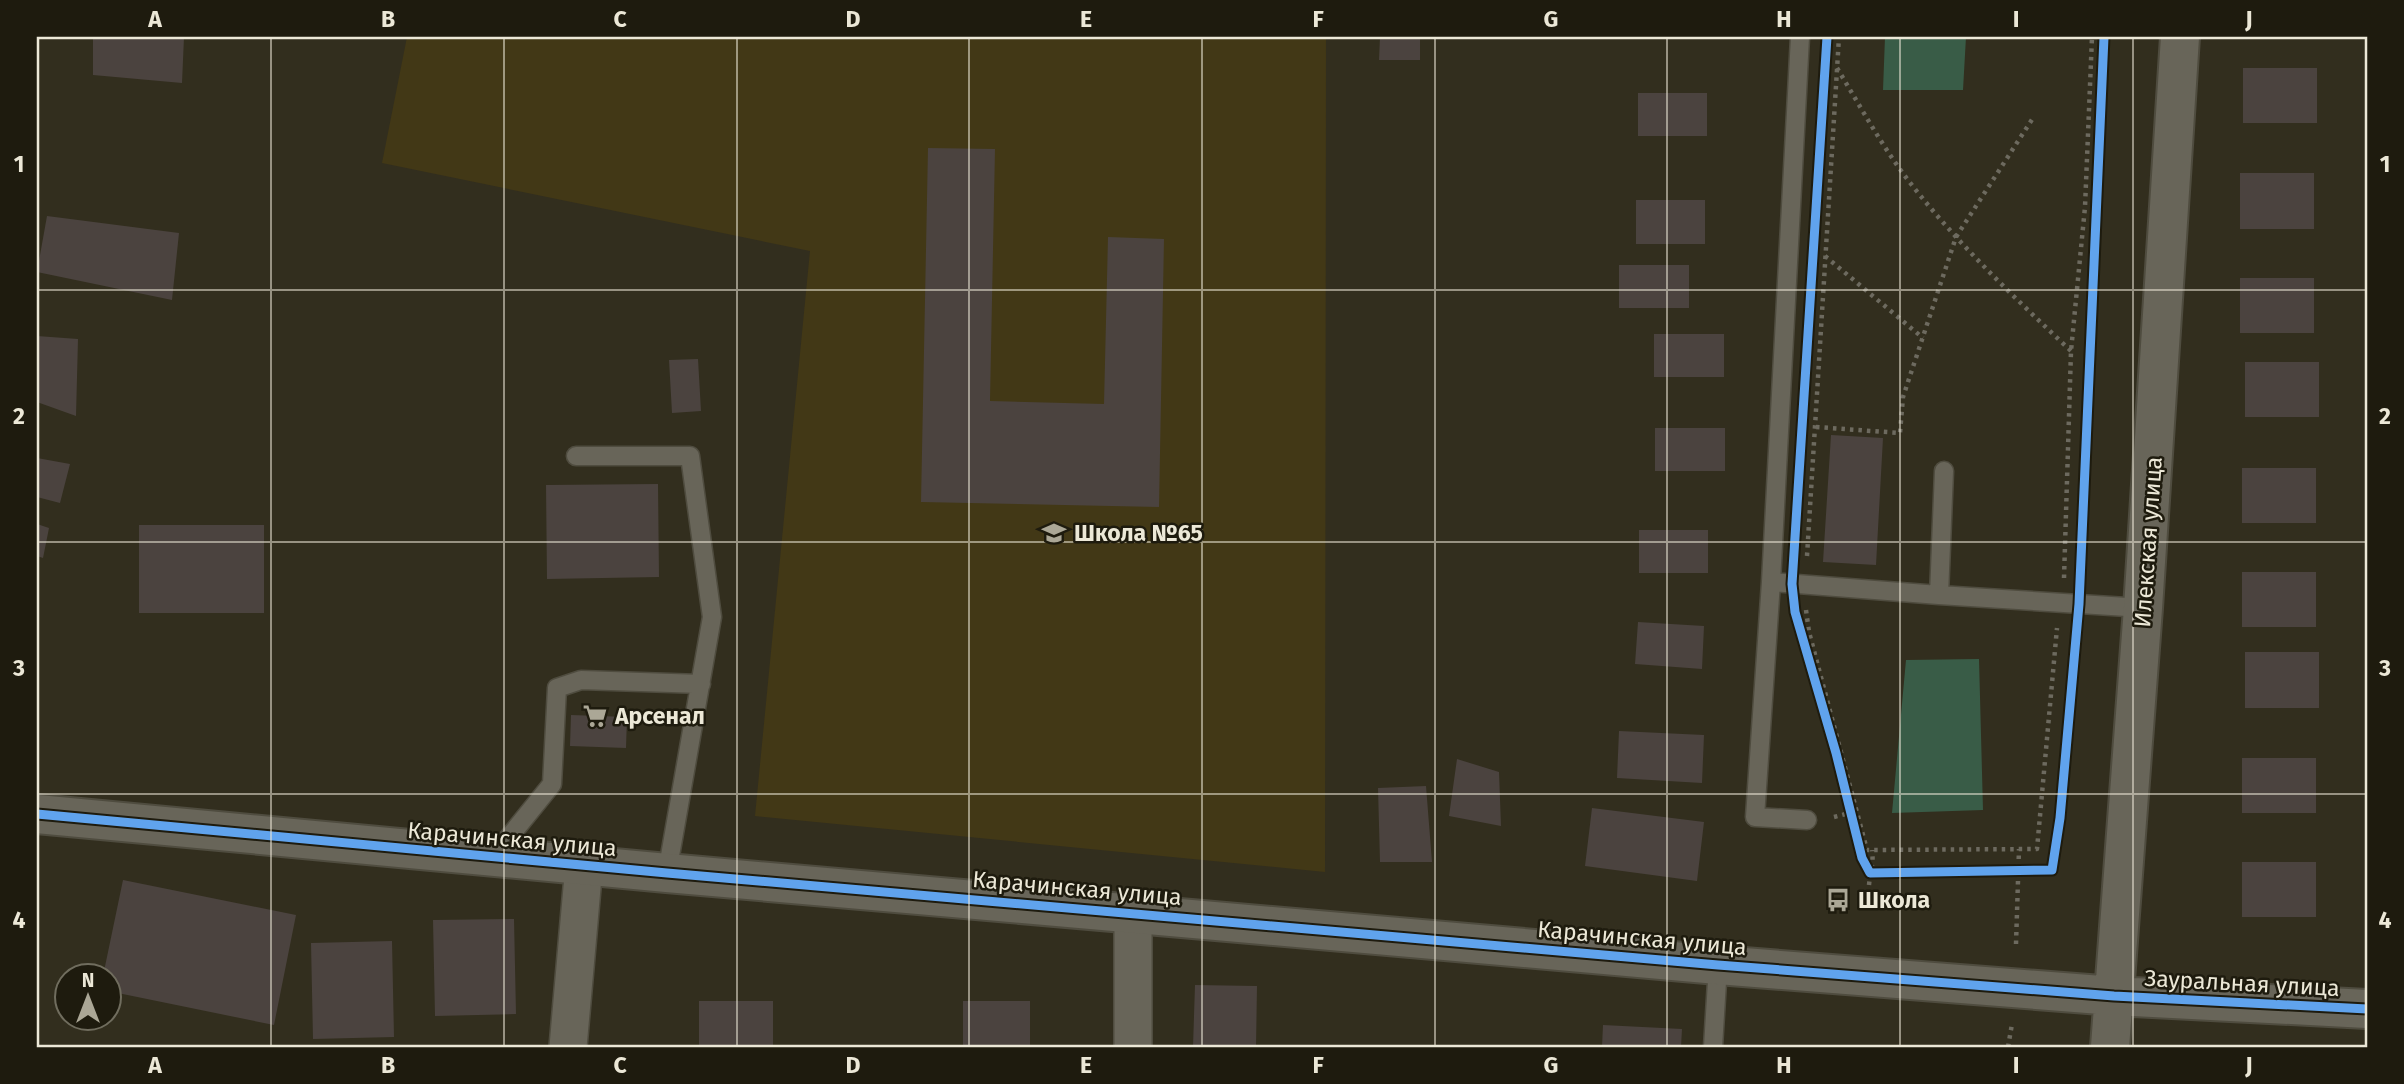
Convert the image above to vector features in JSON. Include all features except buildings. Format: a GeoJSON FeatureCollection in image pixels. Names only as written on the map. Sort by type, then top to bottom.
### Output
{"type":"FeatureCollection","features":[{"type":"Feature","properties":{"kind":"street","name":"Илекская улица"},"geometry":{"type":"LineString","coordinates":[[2110,1047],[2143,608],[2180,37]]}},
{"type":"Feature","properties":{"kind":"street","name":"Карачинская улица"},"geometry":{"type":"LineString","coordinates":[[37,814],[667,873],[1718,965],[2114,996]]}},
{"type":"Feature","properties":{"kind":"street"},"geometry":{"type":"LineString","coordinates":[[568,1047],[584,865]]}},
{"type":"Feature","properties":{"kind":"street"},"geometry":{"type":"LineString","coordinates":[[1133,912],[1133,1047]]}},
{"type":"Feature","properties":{"kind":"street","name":"Зауральная улица"},"geometry":{"type":"LineString","coordinates":[[2114,996],[2367,1009]]}},
{"type":"Feature","properties":{"kind":"lane"},"geometry":{"type":"LineString","coordinates":[[1800,37],[1771,582],[1755,817],[1807,820]]}},
{"type":"Feature","properties":{"kind":"lane"},"geometry":{"type":"LineString","coordinates":[[576,456],[690,456],[712,617],[667,873]]}},
{"type":"Feature","properties":{"kind":"lane"},"geometry":{"type":"LineString","coordinates":[[1939,596],[1944,471]]}},
{"type":"Feature","properties":{"kind":"lane"},"geometry":{"type":"LineString","coordinates":[[1771,582],[1939,596],[2143,608]]}},
{"type":"Feature","properties":{"kind":"lane"},"geometry":{"type":"LineString","coordinates":[[493,857],[552,784],[556,688],[581,680],[701,684]]}},
{"type":"Feature","properties":{"kind":"lane"},"geometry":{"type":"LineString","coordinates":[[1713,1047],[1718,965]]}},
{"type":"Feature","properties":{"kind":"path"},"geometry":{"type":"LineString","coordinates":[[1839,37],[1816,427],[1795,612],[1836,753],[1862,858],[1870,873]]}},
{"type":"Feature","properties":{"kind":"path"},"geometry":{"type":"LineString","coordinates":[[1799,584],[1867,850],[2037,849],[2059,603],[2066,569],[2071,351],[2085,207],[2092,37]]}},
{"type":"Feature","properties":{"kind":"path"},"geometry":{"type":"LineString","coordinates":[[1837,67],[1873,128],[1914,188],[1974,259],[2071,351]]}},
{"type":"Feature","properties":{"kind":"path"},"geometry":{"type":"LineString","coordinates":[[1816,427],[1900,433],[1903,397],[1956,237],[2033,118]]}},
{"type":"Feature","properties":{"kind":"path"},"geometry":{"type":"LineString","coordinates":[[1825,256],[1923,338]]}},
{"type":"Feature","properties":{"kind":"path"},"geometry":{"type":"LineString","coordinates":[[2016,944],[2019,849]]}},
{"type":"Feature","properties":{"kind":"path"},"geometry":{"type":"LineString","coordinates":[[1869,885],[1874,860],[1872,850]]}},
{"type":"Feature","properties":{"kind":"path"},"geometry":{"type":"LineString","coordinates":[[2005,870],[2030,870]]}},
{"type":"Feature","properties":{"kind":"path"},"geometry":{"type":"LineString","coordinates":[[1870,873],[1883,873]]}},
{"type":"Feature","properties":{"kind":"shaded area","name":"Школа №65"},"geometry":{"type":"Polygon","coordinates":[[[407,37],[1326,37],[1325,872],[755,816],[810,251],[382,163],[407,37]]]}},
{"type":"Feature","properties":{"kind":"green space"},"geometry":{"type":"Polygon","coordinates":[[[1885,37],[1966,37],[1963,90],[1883,90],[1885,37]]]}},
{"type":"Feature","properties":{"kind":"green space"},"geometry":{"type":"Polygon","coordinates":[[[1979,659],[1983,810],[1892,813],[1906,660],[1979,659]]]}},
{"type":"Feature","properties":{"kind":"cycle path"},"geometry":{"type":"LineString","coordinates":[[1827,37],[1792,584],[1795,612],[1836,753],[1862,858],[1870,873],[2052,870],[2060,818],[2079,604],[2104,37]]}},
{"type":"Feature","properties":{"kind":"cycle path"},"geometry":{"type":"LineString","coordinates":[[37,814],[667,873],[1718,965],[2114,996],[2367,1009]]}},
{"type":"Feature","properties":{"kind":"place","name":"Школа №65"},"geometry":{"type":"Point","coordinates":[1054,533]}},
{"type":"Feature","properties":{"kind":"place","name":"Арсенал"},"geometry":{"type":"Point","coordinates":[595,716]}},
{"type":"Feature","properties":{"kind":"place","name":"Школа"},"geometry":{"type":"Point","coordinates":[1838,900]}}]}
